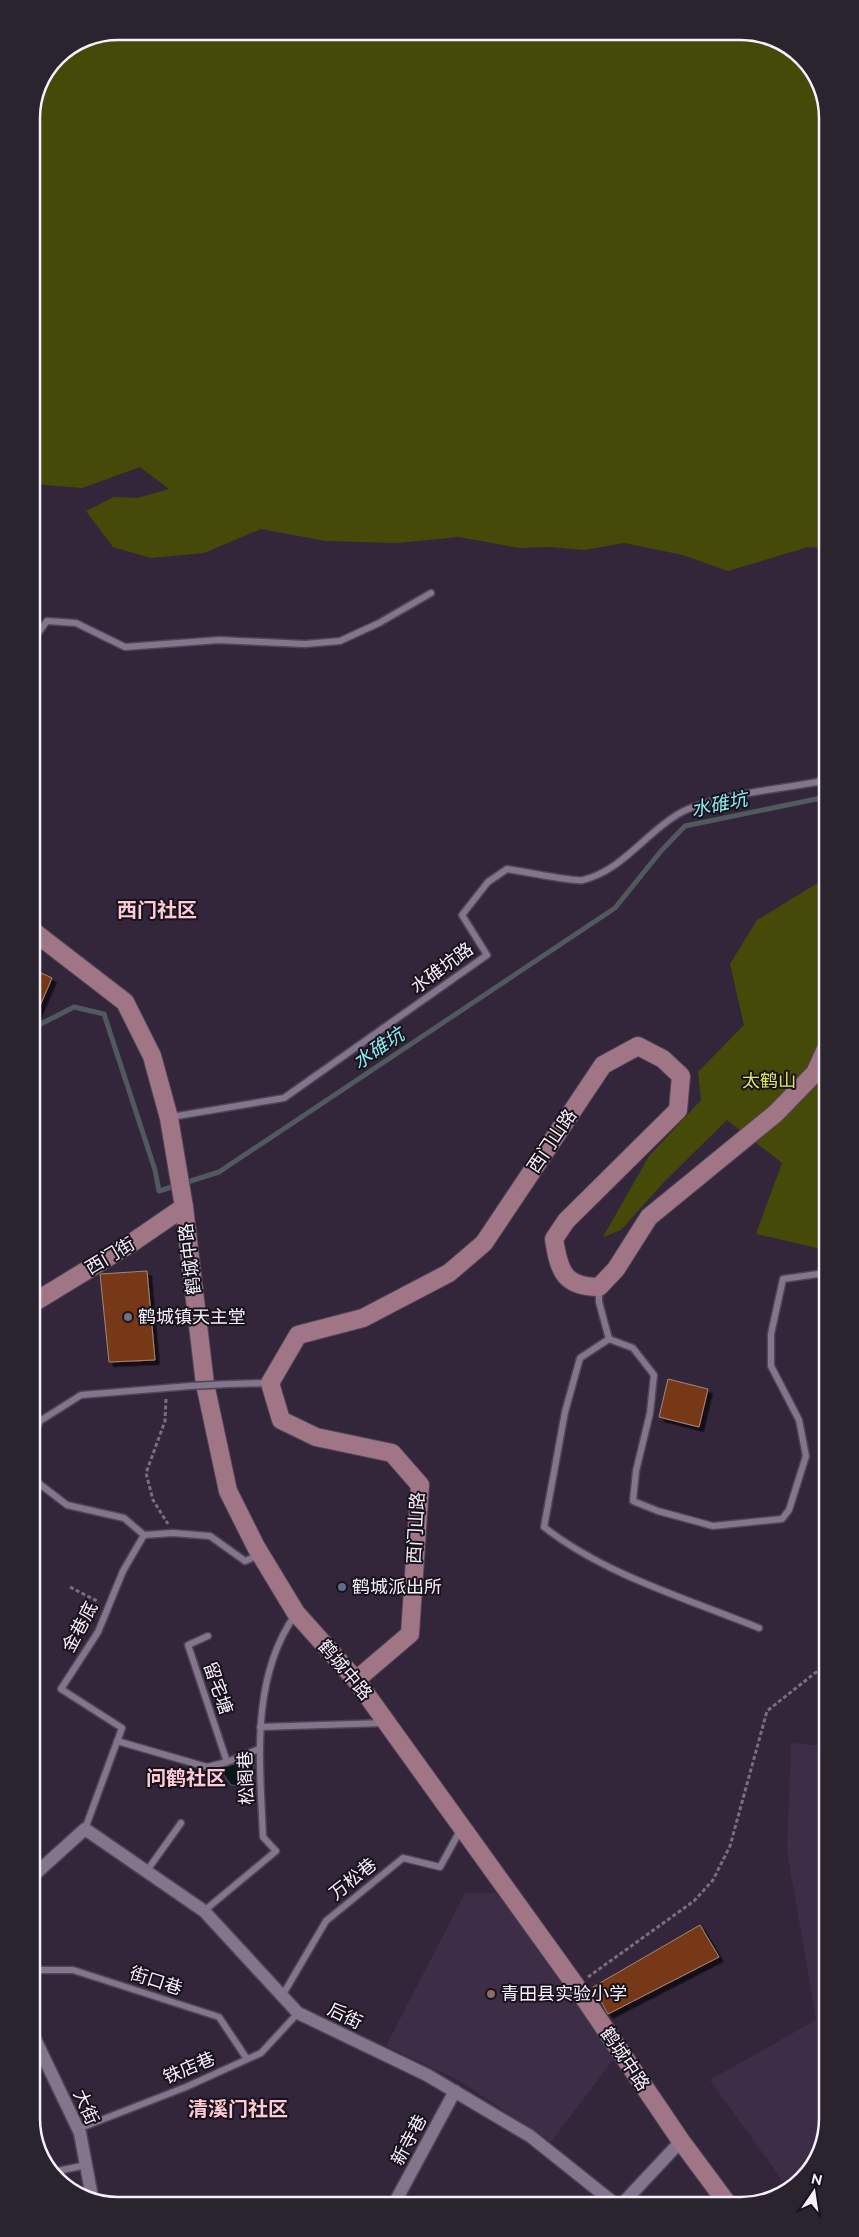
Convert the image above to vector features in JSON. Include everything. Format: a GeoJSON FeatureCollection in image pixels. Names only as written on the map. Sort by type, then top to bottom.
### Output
{"type":"FeatureCollection","features":[{"type":"Feature","properties":{"kind":"street","name":"鹤城中路"},"geometry":{"type":"LineString","coordinates":[[40,936],[125,1002],[152,1056],[169,1118],[183,1201],[205,1384],[228,1492],[261,1554],[296,1613],[356,1680],[576,1986],[681,2141],[723,2197]]}},
{"type":"Feature","properties":{"kind":"street","name":"西门山路"},"geometry":{"type":"LineString","coordinates":[[356,1680],[410,1634],[420,1485],[392,1453],[316,1437],[282,1420],[270,1383],[298,1335],[363,1318],[449,1273],[484,1243],[603,1065],[638,1046],[663,1058],[681,1076],[678,1110],[566,1221],[554,1239],[558,1266],[573,1283],[585,1287],[599,1287]]}},
{"type":"Feature","properties":{"kind":"street"},"geometry":{"type":"LineString","coordinates":[[599,1287],[616,1269],[649,1217],[775,1114],[815,1073],[819,1064]]}},
{"type":"Feature","properties":{"kind":"street","name":"西门街"},"geometry":{"type":"LineString","coordinates":[[40,1298],[133,1242],[183,1201]]}},
{"type":"Feature","properties":{"kind":"street"},"geometry":{"type":"LineString","coordinates":[[40,1870],[85,1830]]}},
{"type":"Feature","properties":{"kind":"street","name":"后街"},"geometry":{"type":"LineString","coordinates":[[85,1830],[204,1911],[298,2013],[427,2075],[530,2136],[606,2197]]}},
{"type":"Feature","properties":{"kind":"street","name":"大街"},"geometry":{"type":"LineString","coordinates":[[40,2049],[78,2129],[91,2192]]}},
{"type":"Feature","properties":{"kind":"street","name":"新寺巷"},"geometry":{"type":"LineString","coordinates":[[398,2197],[455,2092]]}},
{"type":"Feature","properties":{"kind":"street"},"geometry":{"type":"LineString","coordinates":[[629,2197],[681,2141]]}},
{"type":"Feature","properties":{"kind":"lane"},"geometry":{"type":"LineString","coordinates":[[40,630],[47,621],[76,623],[125,648],[219,640],[305,644],[340,641],[379,623],[431,593]]}},
{"type":"Feature","properties":{"kind":"lane","name":"水碓坑路"},"geometry":{"type":"LineString","coordinates":[[169,1118],[284,1098],[487,955],[462,916],[488,882],[508,869],[582,880],[616,866],[647,837],[680,813],[718,800],[819,781]]}},
{"type":"Feature","properties":{"kind":"lane"},"geometry":{"type":"LineString","coordinates":[[609,1339],[633,1348],[654,1375],[650,1413],[636,1472],[633,1500],[658,1511],[713,1526],[782,1519],[789,1510],[806,1456],[799,1420],[771,1366],[771,1334],[782,1279],[819,1274]]}},
{"type":"Feature","properties":{"kind":"lane"},"geometry":{"type":"LineString","coordinates":[[599,1287],[599,1302],[609,1339]]}},
{"type":"Feature","properties":{"kind":"lane"},"geometry":{"type":"LineString","coordinates":[[609,1339],[580,1358],[565,1412],[544,1527],[560,1539],[613,1569],[759,1628]]}},
{"type":"Feature","properties":{"kind":"lane"},"geometry":{"type":"LineString","coordinates":[[40,1422],[80,1395],[190,1386],[270,1383]]}},
{"type":"Feature","properties":{"kind":"lane"},"geometry":{"type":"LineString","coordinates":[[40,1484],[67,1505],[124,1518],[144,1535],[173,1533],[210,1536],[245,1561],[261,1554]]}},
{"type":"Feature","properties":{"kind":"lane","name":"金巷底"},"geometry":{"type":"LineString","coordinates":[[117,1741],[122,1728],[61,1689],[98,1632],[123,1571],[144,1535]]}},
{"type":"Feature","properties":{"kind":"lane","name":"松阁巷"},"geometry":{"type":"LineString","coordinates":[[204,1911],[276,1851],[263,1837],[259,1748],[261,1710],[271,1669],[284,1630],[296,1613]]}},
{"type":"Feature","properties":{"kind":"lane","name":"留宅塘"},"geometry":{"type":"LineString","coordinates":[[208,1636],[188,1646],[227,1762]]}},
{"type":"Feature","properties":{"kind":"lane"},"geometry":{"type":"LineString","coordinates":[[260,1727],[387,1723]]}},
{"type":"Feature","properties":{"kind":"lane"},"geometry":{"type":"LineString","coordinates":[[85,1830],[117,1741],[208,1767],[227,1762],[259,1748]]}},
{"type":"Feature","properties":{"kind":"lane"},"geometry":{"type":"LineString","coordinates":[[146,1872],[181,1823]]}},
{"type":"Feature","properties":{"kind":"lane","name":"万松巷"},"geometry":{"type":"LineString","coordinates":[[282,1997],[326,1921],[403,1858],[440,1866],[462,1828]]}},
{"type":"Feature","properties":{"kind":"lane","name":"街口巷"},"geometry":{"type":"LineString","coordinates":[[40,1970],[73,1970],[219,2017],[247,2059]]}},
{"type":"Feature","properties":{"kind":"lane","name":"铁店巷"},"geometry":{"type":"LineString","coordinates":[[78,2129],[186,2087],[261,2053],[298,2013]]}},
{"type":"Feature","properties":{"kind":"lane"},"geometry":{"type":"LineString","coordinates":[[60,2171],[86,2165]]}},
{"type":"Feature","properties":{"kind":"path"},"geometry":{"type":"LineString","coordinates":[[167,1388],[165,1421],[146,1473],[153,1500],[173,1533]]}},
{"type":"Feature","properties":{"kind":"path"},"geometry":{"type":"LineString","coordinates":[[70,1587],[108,1607]]}},
{"type":"Feature","properties":{"kind":"path"},"geometry":{"type":"LineString","coordinates":[[576,1986],[694,1901],[713,1880],[730,1846],[768,1711],[819,1671]]}},
{"type":"Feature","properties":{"kind":"shaded area"},"geometry":{"type":"Polygon","coordinates":[[[791,1743],[819,1745],[819,2119],[818,2134],[809,2158],[803,2167],[789,2167],[789,2180],[785,2184],[710,2080],[816,2020],[787,1851],[791,1743]]]}},
{"type":"Feature","properties":{"kind":"shaded area"},"geometry":{"type":"Polygon","coordinates":[[[254,1759],[253,1787],[231,1785],[219,1768],[254,1759]]]}},
{"type":"Feature","properties":{"kind":"shaded area","name":"青田县实验小学"},"geometry":{"type":"Polygon","coordinates":[[[465,1893],[500,1893],[532,1942],[616,2056],[551,2142],[458,2080],[386,2046],[465,1893]]]}},
{"type":"Feature","properties":{"kind":"green space"},"geometry":{"type":"Polygon","coordinates":[[[118,40],[746,40],[756,41],[780,50],[803,70],[809,79],[816,98],[819,118],[819,548],[808,547],[728,571],[683,555],[624,543],[584,550],[550,547],[519,548],[459,537],[397,543],[326,541],[261,529],[204,553],[151,558],[113,547],[86,511],[114,497],[137,498],[169,489],[140,467],[82,488],[40,485],[40,113],[48,83],[56,70],[79,50],[93,44],[118,40]]]}},
{"type":"Feature","properties":{"kind":"green space","name":"太鹤山"},"geometry":{"type":"Polygon","coordinates":[[[819,882],[819,1248],[756,1234],[782,1163],[727,1120],[664,1182],[621,1230],[603,1237],[649,1156],[701,1100],[698,1072],[744,1025],[730,964],[757,920],[819,882]]]}},
{"type":"Feature","properties":{"kind":"building"},"geometry":{"type":"Polygon","coordinates":[[[40,972],[52,978],[40,1006],[40,972]]]}},
{"type":"Feature","properties":{"kind":"building","name":"鹤城镇天主堂"},"geometry":{"type":"Polygon","coordinates":[[[147,1271],[155,1360],[109,1362],[100,1274],[147,1271]]]}},
{"type":"Feature","properties":{"kind":"building"},"geometry":{"type":"Polygon","coordinates":[[[668,1379],[708,1389],[699,1427],[659,1417],[668,1379]]]}},
{"type":"Feature","properties":{"kind":"building"},"geometry":{"type":"Polygon","coordinates":[[[700,1925],[719,1957],[608,2014],[593,1987],[700,1925]]]}},
{"type":"Feature","properties":{"kind":"waterway","name":"水碓坑"},"geometry":{"type":"LineString","coordinates":[[40,1024],[74,1007],[104,1014],[155,1170],[159,1191],[219,1172],[615,908],[661,851],[685,826],[819,798]]}},
{"type":"Feature","properties":{"kind":"place","name":"鹤城镇天主堂"},"geometry":{"type":"Point","coordinates":[128,1317]}},
{"type":"Feature","properties":{"kind":"place","name":"鹤城派出所"},"geometry":{"type":"Point","coordinates":[342,1587]}},
{"type":"Feature","properties":{"kind":"place","name":"青田县实验小学"},"geometry":{"type":"Point","coordinates":[491,1994]}},
{"type":"Feature","properties":{"kind":"district","name":"西门社区"},"geometry":{"type":"Point","coordinates":[157,910]}},
{"type":"Feature","properties":{"kind":"district","name":"问鹤社区"},"geometry":{"type":"Point","coordinates":[186,1778]}},
{"type":"Feature","properties":{"kind":"district","name":"清溪门社区"},"geometry":{"type":"Point","coordinates":[238,2109]}}]}
